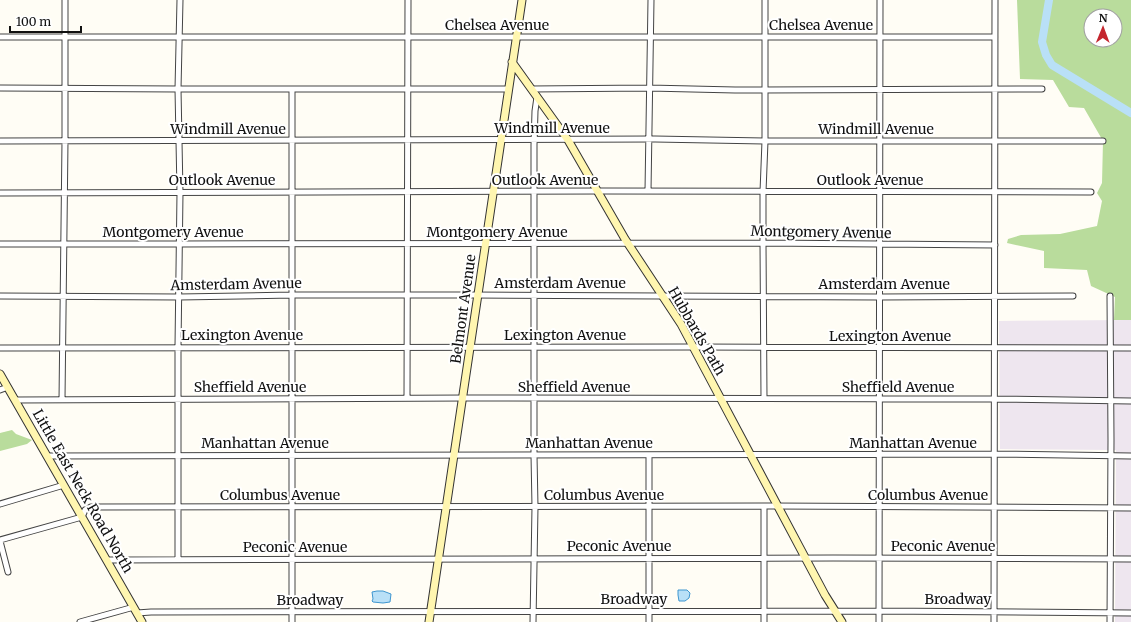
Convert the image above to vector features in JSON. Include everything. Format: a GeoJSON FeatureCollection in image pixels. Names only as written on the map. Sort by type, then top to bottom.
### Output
{"type":"FeatureCollection","features":[{"type":"Feature","properties":{"kind":"main road","name":"Belmont Avenue"},"geometry":{"type":"LineString","coordinates":[[429,622],[522,0]]}},
{"type":"Feature","properties":{"kind":"main road","name":"Hubbards Path"},"geometry":{"type":"LineString","coordinates":[[512,62],[568,140],[628,244],[678,320],[842,622]]}},
{"type":"Feature","properties":{"kind":"main road","name":"Little East Neck Road North"},"geometry":{"type":"LineString","coordinates":[[0,374],[142,622]]}},
{"type":"Feature","properties":{"kind":"street"},"geometry":{"type":"LineString","coordinates":[[62,400],[64,296],[65,0]]}},
{"type":"Feature","properties":{"kind":"street"},"geometry":{"type":"LineString","coordinates":[[178,560],[177,507],[180,193],[178,89],[180,0]]}},
{"type":"Feature","properties":{"kind":"street"},"geometry":{"type":"LineString","coordinates":[[407,398],[408,0]]}},
{"type":"Feature","properties":{"kind":"street"},"geometry":{"type":"LineString","coordinates":[[648,191],[651,0]]}},
{"type":"Feature","properties":{"kind":"street"},"geometry":{"type":"LineString","coordinates":[[764,398],[763,192],[765,141],[765,0]]}},
{"type":"Feature","properties":{"kind":"street"},"geometry":{"type":"LineString","coordinates":[[879,622],[880,0]]}},
{"type":"Feature","properties":{"kind":"street"},"geometry":{"type":"LineString","coordinates":[[994,622],[995,0]]}},
{"type":"Feature","properties":{"kind":"street","name":"Chelsea Avenue"},"geometry":{"type":"LineString","coordinates":[[0,37],[995,37]]}},
{"type":"Feature","properties":{"kind":"street"},"geometry":{"type":"LineString","coordinates":[[0,88],[508,89]]}},
{"type":"Feature","properties":{"kind":"street"},"geometry":{"type":"LineString","coordinates":[[292,88],[292,622]]}},
{"type":"Feature","properties":{"kind":"street"},"geometry":{"type":"LineString","coordinates":[[531,89],[1042,89]]}},
{"type":"Feature","properties":{"kind":"street"},"geometry":{"type":"LineString","coordinates":[[533,622],[535,507],[534,140],[537,97]]}},
{"type":"Feature","properties":{"kind":"street","name":"Windmill Avenue"},"geometry":{"type":"LineString","coordinates":[[0,141],[1103,141]]}},
{"type":"Feature","properties":{"kind":"street","name":"Outlook Avenue"},"geometry":{"type":"LineString","coordinates":[[0,193],[598,191],[880,193],[1091,192]]}},
{"type":"Feature","properties":{"kind":"street","name":"Montgomery Avenue"},"geometry":{"type":"LineString","coordinates":[[0,244],[763,243],[995,245]]}},
{"type":"Feature","properties":{"kind":"street","name":"Amsterdam Avenue"},"geometry":{"type":"LineString","coordinates":[[0,296],[1073,296]]}},
{"type":"Feature","properties":{"kind":"street"},"geometry":{"type":"LineString","coordinates":[[1110,296],[1110,622]]}},
{"type":"Feature","properties":{"kind":"street","name":"Lexington Avenue"},"geometry":{"type":"LineString","coordinates":[[0,348],[1131,348]]}},
{"type":"Feature","properties":{"kind":"street"},"geometry":{"type":"LineString","coordinates":[[0,390],[8,387]]}},
{"type":"Feature","properties":{"kind":"street","name":"Sheffield Avenue"},"geometry":{"type":"LineString","coordinates":[[16,400],[764,398],[1131,401]]}},
{"type":"Feature","properties":{"kind":"street","name":"Manhattan Avenue"},"geometry":{"type":"LineString","coordinates":[[47,456],[994,454],[1131,456]]}},
{"type":"Feature","properties":{"kind":"street"},"geometry":{"type":"LineString","coordinates":[[649,455],[649,622]]}},
{"type":"Feature","properties":{"kind":"street"},"geometry":{"type":"LineString","coordinates":[[0,504],[64,485]]}},
{"type":"Feature","properties":{"kind":"street"},"geometry":{"type":"LineString","coordinates":[[764,506],[764,622]]}},
{"type":"Feature","properties":{"kind":"street","name":"Columbus Avenue"},"geometry":{"type":"LineString","coordinates":[[0,541],[82,517],[85,510],[91,508],[779,506],[1131,508]]}},
{"type":"Feature","properties":{"kind":"street"},"geometry":{"type":"LineString","coordinates":[[0,541],[8,572]]}},
{"type":"Feature","properties":{"kind":"street","name":"Peconic Avenue"},"geometry":{"type":"LineString","coordinates":[[107,560],[534,558],[1131,559]]}},
{"type":"Feature","properties":{"kind":"street","name":"Broadway"},"geometry":{"type":"LineString","coordinates":[[80,622],[135,610],[151,612],[994,611],[1131,613]]}},
{"type":"Feature","properties":{"kind":"shaded area"},"geometry":{"type":"Polygon","coordinates":[[[1131,320],[1131,622],[1115,622],[1116,450],[1000,449],[999,321],[1131,320]]]}},
{"type":"Feature","properties":{"kind":"green space"},"geometry":{"type":"Polygon","coordinates":[[[1017,0],[1131,0],[1131,320],[1114,320],[1115,297],[1091,286],[1087,270],[1044,268],[1044,251],[1007,243],[1008,239],[1021,235],[1060,234],[1097,226],[1102,201],[1097,193],[1102,183],[1103,141],[1084,108],[1069,107],[1053,80],[1020,79],[1017,0]]]}},
{"type":"Feature","properties":{"kind":"green space"},"geometry":{"type":"Polygon","coordinates":[[[12,430],[16,434],[32,440],[27,444],[0,451],[0,433],[12,430]]]}},
{"type":"Feature","properties":{"kind":"water"},"geometry":{"type":"Polygon","coordinates":[[[678,590],[687,590],[690,593],[689,598],[685,601],[679,601],[678,590]]]}},
{"type":"Feature","properties":{"kind":"water"},"geometry":{"type":"Polygon","coordinates":[[[383,591],[391,594],[390,602],[373,602],[372,592],[383,591]]]}},
{"type":"Feature","properties":{"kind":"waterway"},"geometry":{"type":"LineString","coordinates":[[1049,0],[1042,42],[1046,55],[1052,65],[1131,113]]}}]}
